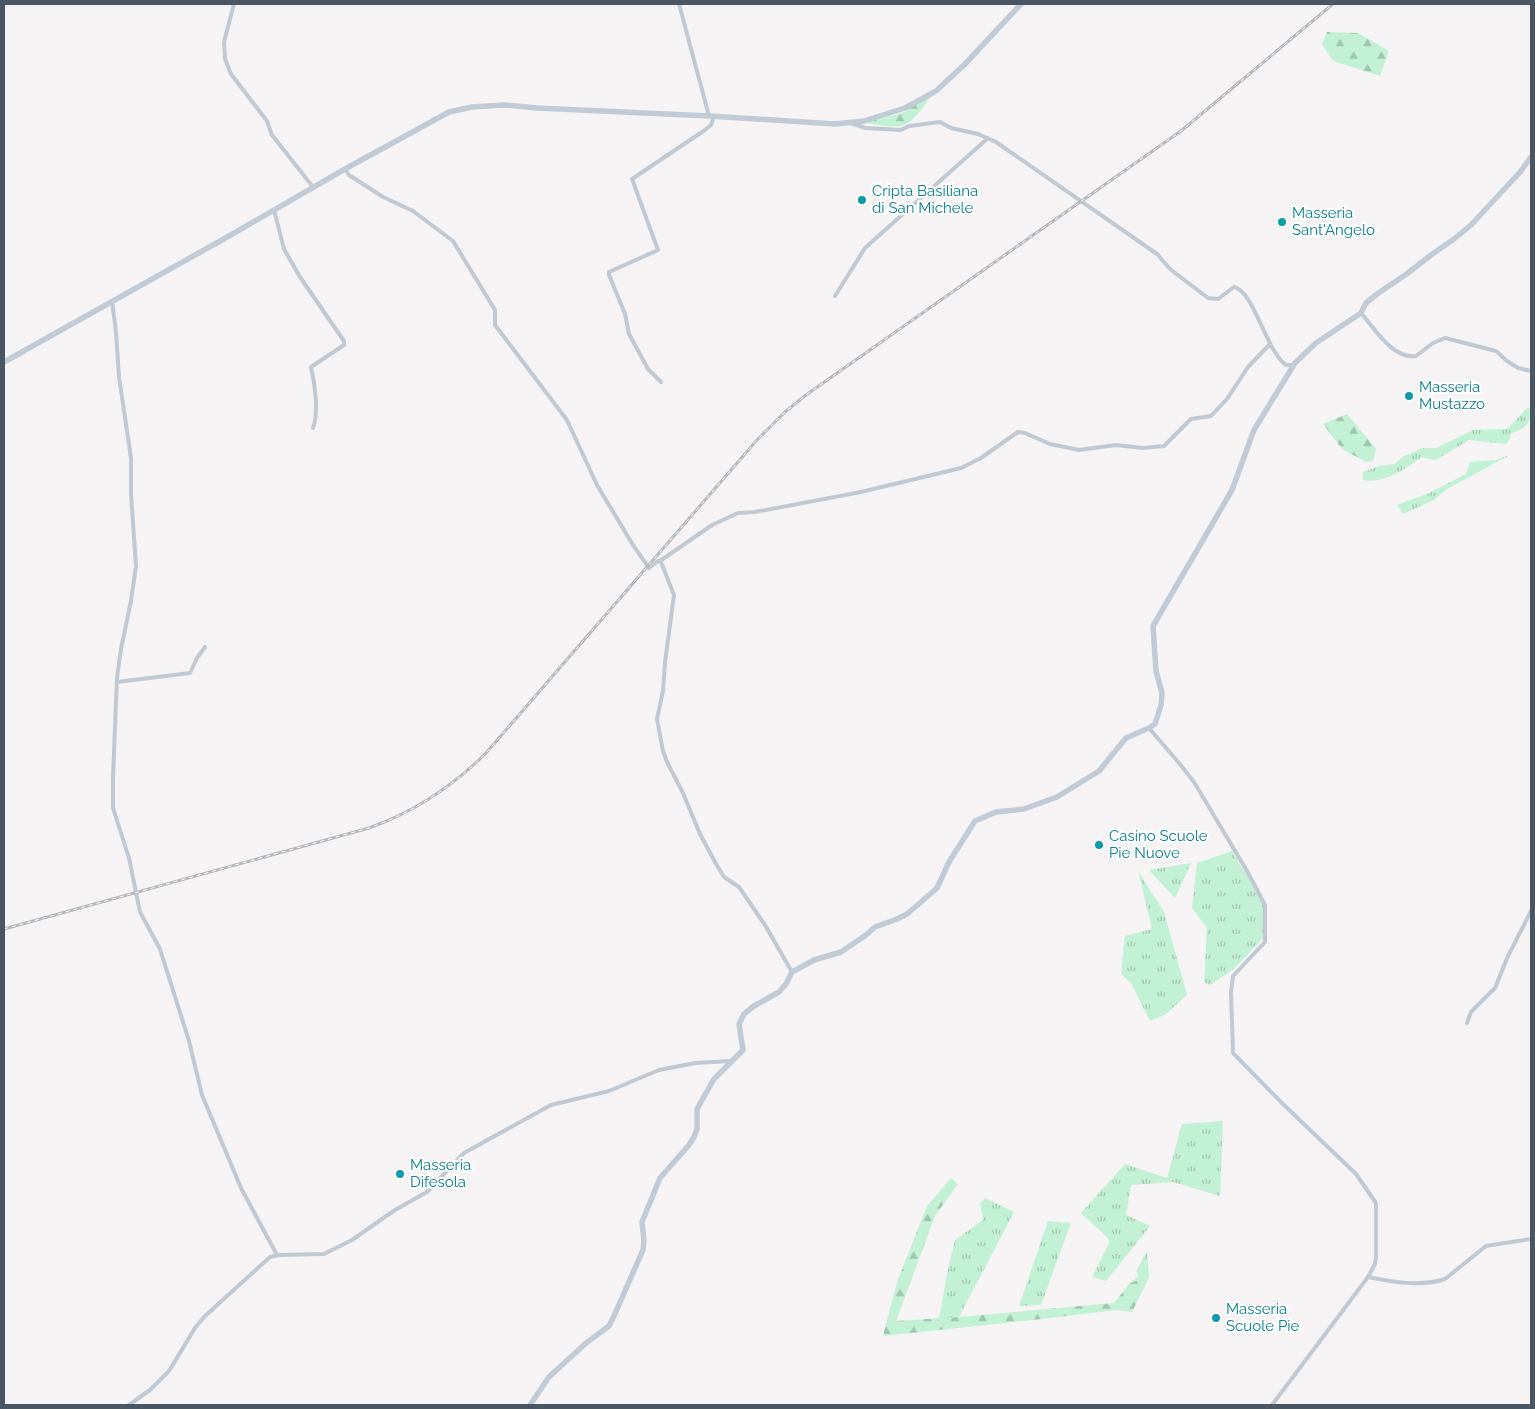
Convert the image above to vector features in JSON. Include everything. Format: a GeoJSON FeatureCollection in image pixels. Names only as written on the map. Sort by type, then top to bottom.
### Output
{"type":"FeatureCollection","features":[{"type":"Feature","properties":{"kind":"street"},"geometry":{"type":"LineString","coordinates":[[234,4],[224,42],[225,58],[231,74],[267,122],[272,134],[314,187]]}},
{"type":"Feature","properties":{"kind":"street"},"geometry":{"type":"LineString","coordinates":[[661,382],[648,369],[629,334],[626,314],[609,272],[658,250],[632,179],[706,130],[711,124],[712,116],[679,4]]}},
{"type":"Feature","properties":{"kind":"street"},"geometry":{"type":"LineString","coordinates":[[4,362],[449,112],[472,107],[504,105],[834,124],[850,123],[881,117],[905,108],[936,91],[965,64],[1021,4]]}},
{"type":"Feature","properties":{"kind":"street"},"geometry":{"type":"LineString","coordinates":[[850,123],[866,128],[901,130],[909,126],[940,122],[951,128],[988,138],[1157,254],[1170,269],[1208,298],[1218,298],[1234,287],[1239,289],[1249,300],[1270,344],[1283,364],[1294,365]]}},
{"type":"Feature","properties":{"kind":"street"},"geometry":{"type":"LineString","coordinates":[[835,296],[865,248],[988,138]]}},
{"type":"Feature","properties":{"kind":"street"},"geometry":{"type":"LineString","coordinates":[[530,1405],[549,1377],[586,1343],[609,1326],[643,1250],[642,1222],[654,1190],[660,1178],[694,1137],[697,1129],[697,1110],[714,1079],[743,1050],[740,1020],[754,1006],[779,992],[786,984],[792,972],[814,960],[841,952],[875,927],[907,914],[938,888],[949,862],[975,820],[996,812],[1024,809],[1058,797],[1099,771],[1126,738],[1155,724],[1161,705],[1162,693],[1156,671],[1153,626],[1232,490],[1254,430],[1294,365],[1300,356],[1316,343],[1360,313],[1366,303],[1377,294],[1454,240],[1501,193],[1531,157]]}},
{"type":"Feature","properties":{"kind":"street"},"geometry":{"type":"LineString","coordinates":[[345,169],[349,174],[383,197],[413,211],[454,243],[495,310],[495,325],[566,420],[596,485],[649,568],[712,525],[738,513],[755,512],[861,492],[961,468],[981,458],[1018,432],[1025,433],[1050,444],[1079,450],[1116,445],[1143,448],[1164,446],[1191,420],[1211,416],[1227,399],[1248,367],[1270,344]]}},
{"type":"Feature","properties":{"kind":"street"},"geometry":{"type":"LineString","coordinates":[[274,210],[284,250],[300,277],[344,341],[344,345],[311,367],[316,391],[314,401],[315,422],[313,428]]}},
{"type":"Feature","properties":{"kind":"street"},"geometry":{"type":"LineString","coordinates":[[112,301],[119,377],[131,458],[131,494],[136,566],[117,682],[113,802],[129,858],[140,912],[160,949],[189,1041],[202,1095],[228,1153],[241,1188],[277,1255]]}},
{"type":"Feature","properties":{"kind":"street"},"geometry":{"type":"LineString","coordinates":[[1360,313],[1392,348],[1404,355],[1416,356],[1433,343],[1445,338],[1496,351],[1513,365],[1531,371]]}},
{"type":"Feature","properties":{"kind":"street"},"geometry":{"type":"LineString","coordinates":[[660,561],[674,595],[663,691],[657,719],[663,751],[700,834],[724,877],[739,887],[765,925],[792,972]]}},
{"type":"Feature","properties":{"kind":"street"},"geometry":{"type":"LineString","coordinates":[[117,682],[190,673],[205,647]]}},
{"type":"Feature","properties":{"kind":"street"},"geometry":{"type":"LineString","coordinates":[[1149,728],[1194,782],[1265,905],[1265,942],[1233,976],[1231,992],[1233,1052],[1283,1104],[1356,1174],[1376,1203],[1375,1264],[1368,1277],[1272,1405]]}},
{"type":"Feature","properties":{"kind":"street"},"geometry":{"type":"LineString","coordinates":[[1467,1022],[1471,1012],[1495,988],[1508,956],[1531,911]]}},
{"type":"Feature","properties":{"kind":"street"},"geometry":{"type":"LineString","coordinates":[[129,1405],[150,1390],[170,1371],[195,1328],[205,1316],[264,1261],[277,1255],[324,1254],[352,1240],[395,1210],[427,1192],[464,1153],[551,1105],[609,1091],[658,1070],[695,1064],[733,1061]]}},
{"type":"Feature","properties":{"kind":"street"},"geometry":{"type":"LineString","coordinates":[[1368,1277],[1406,1283],[1438,1281],[1445,1279],[1486,1246],[1531,1238]]}},
{"type":"Feature","properties":{"kind":"green space"},"geometry":{"type":"Polygon","coordinates":[[[1327,32],[1358,33],[1389,51],[1380,76],[1333,61],[1322,44],[1327,32]]]}},
{"type":"Feature","properties":{"kind":"green space"},"geometry":{"type":"Polygon","coordinates":[[[932,95],[916,116],[904,125],[890,126],[864,123],[902,113],[932,95]]]}},
{"type":"Feature","properties":{"kind":"green space"},"geometry":{"type":"Polygon","coordinates":[[[1531,407],[1529,422],[1524,427],[1510,434],[1510,439],[1506,444],[1469,440],[1436,460],[1422,457],[1401,471],[1386,478],[1371,481],[1363,480],[1363,472],[1379,466],[1395,464],[1402,457],[1422,448],[1436,448],[1473,430],[1507,429],[1526,409],[1531,407]]]}},
{"type":"Feature","properties":{"kind":"green space"},"geometry":{"type":"Polygon","coordinates":[[[1347,414],[1376,449],[1373,461],[1366,462],[1342,449],[1323,424],[1347,414]]]}},
{"type":"Feature","properties":{"kind":"green space"},"geometry":{"type":"Polygon","coordinates":[[[1510,455],[1447,489],[1434,500],[1403,514],[1397,505],[1429,493],[1466,474],[1470,462],[1496,460],[1510,455]]]}},
{"type":"Feature","properties":{"kind":"green space"},"geometry":{"type":"Polygon","coordinates":[[[1232,851],[1264,903],[1263,938],[1234,969],[1210,985],[1204,982],[1207,928],[1192,908],[1197,863],[1232,851]]]}},
{"type":"Feature","properties":{"kind":"green space"},"geometry":{"type":"Polygon","coordinates":[[[1191,863],[1175,898],[1149,870],[1191,863]]]}},
{"type":"Feature","properties":{"kind":"green space"},"geometry":{"type":"Polygon","coordinates":[[[1138,871],[1164,912],[1187,995],[1166,1014],[1150,1021],[1131,983],[1121,974],[1125,936],[1152,929],[1138,871]]]}},
{"type":"Feature","properties":{"kind":"green space"},"geometry":{"type":"Polygon","coordinates":[[[1223,1121],[1220,1196],[1173,1182],[1131,1185],[1126,1215],[1150,1226],[1106,1281],[1092,1277],[1109,1243],[1109,1239],[1081,1213],[1125,1164],[1167,1178],[1182,1124],[1223,1121]]]}},
{"type":"Feature","properties":{"kind":"green space"},"geometry":{"type":"Polygon","coordinates":[[[951,1178],[958,1184],[935,1216],[896,1321],[1114,1303],[1130,1283],[1149,1277],[1132,1312],[1116,1310],[883,1336],[897,1282],[927,1206],[951,1178]]]}},
{"type":"Feature","properties":{"kind":"green space"},"geometry":{"type":"Polygon","coordinates":[[[985,1198],[1014,1212],[959,1317],[939,1319],[955,1240],[983,1220],[980,1203],[985,1198]]]}},
{"type":"Feature","properties":{"kind":"green space"},"geometry":{"type":"Polygon","coordinates":[[[1048,1221],[1071,1223],[1041,1305],[1019,1306],[1048,1221]]]}},
{"type":"Feature","properties":{"kind":"green space"},"geometry":{"type":"Polygon","coordinates":[[[1147,1252],[1149,1277],[1130,1283],[1139,1276],[1136,1271],[1147,1252]]]}},
{"type":"Feature","properties":{"kind":"railway"},"geometry":{"type":"LineString","coordinates":[[4,929],[369,828],[386,822],[432,797],[460,777],[486,753],[757,440],[785,412],[806,395],[1181,131],[1333,4]]}},
{"type":"Feature","properties":{"kind":"place","name":"Cripta Basiliana di San Michele"},"geometry":{"type":"Point","coordinates":[862,200]}},
{"type":"Feature","properties":{"kind":"place","name":"Masseria Sant'Angelo"},"geometry":{"type":"Point","coordinates":[1282,222]}},
{"type":"Feature","properties":{"kind":"place","name":"Masseria Mustazzo"},"geometry":{"type":"Point","coordinates":[1409,396]}},
{"type":"Feature","properties":{"kind":"place","name":"Casino Scuole Pie Nuove"},"geometry":{"type":"Point","coordinates":[1099,845]}},
{"type":"Feature","properties":{"kind":"place","name":"Masseria Difesola"},"geometry":{"type":"Point","coordinates":[400,1174]}},
{"type":"Feature","properties":{"kind":"place","name":"Masseria Scuole Pie"},"geometry":{"type":"Point","coordinates":[1216,1318]}}]}
